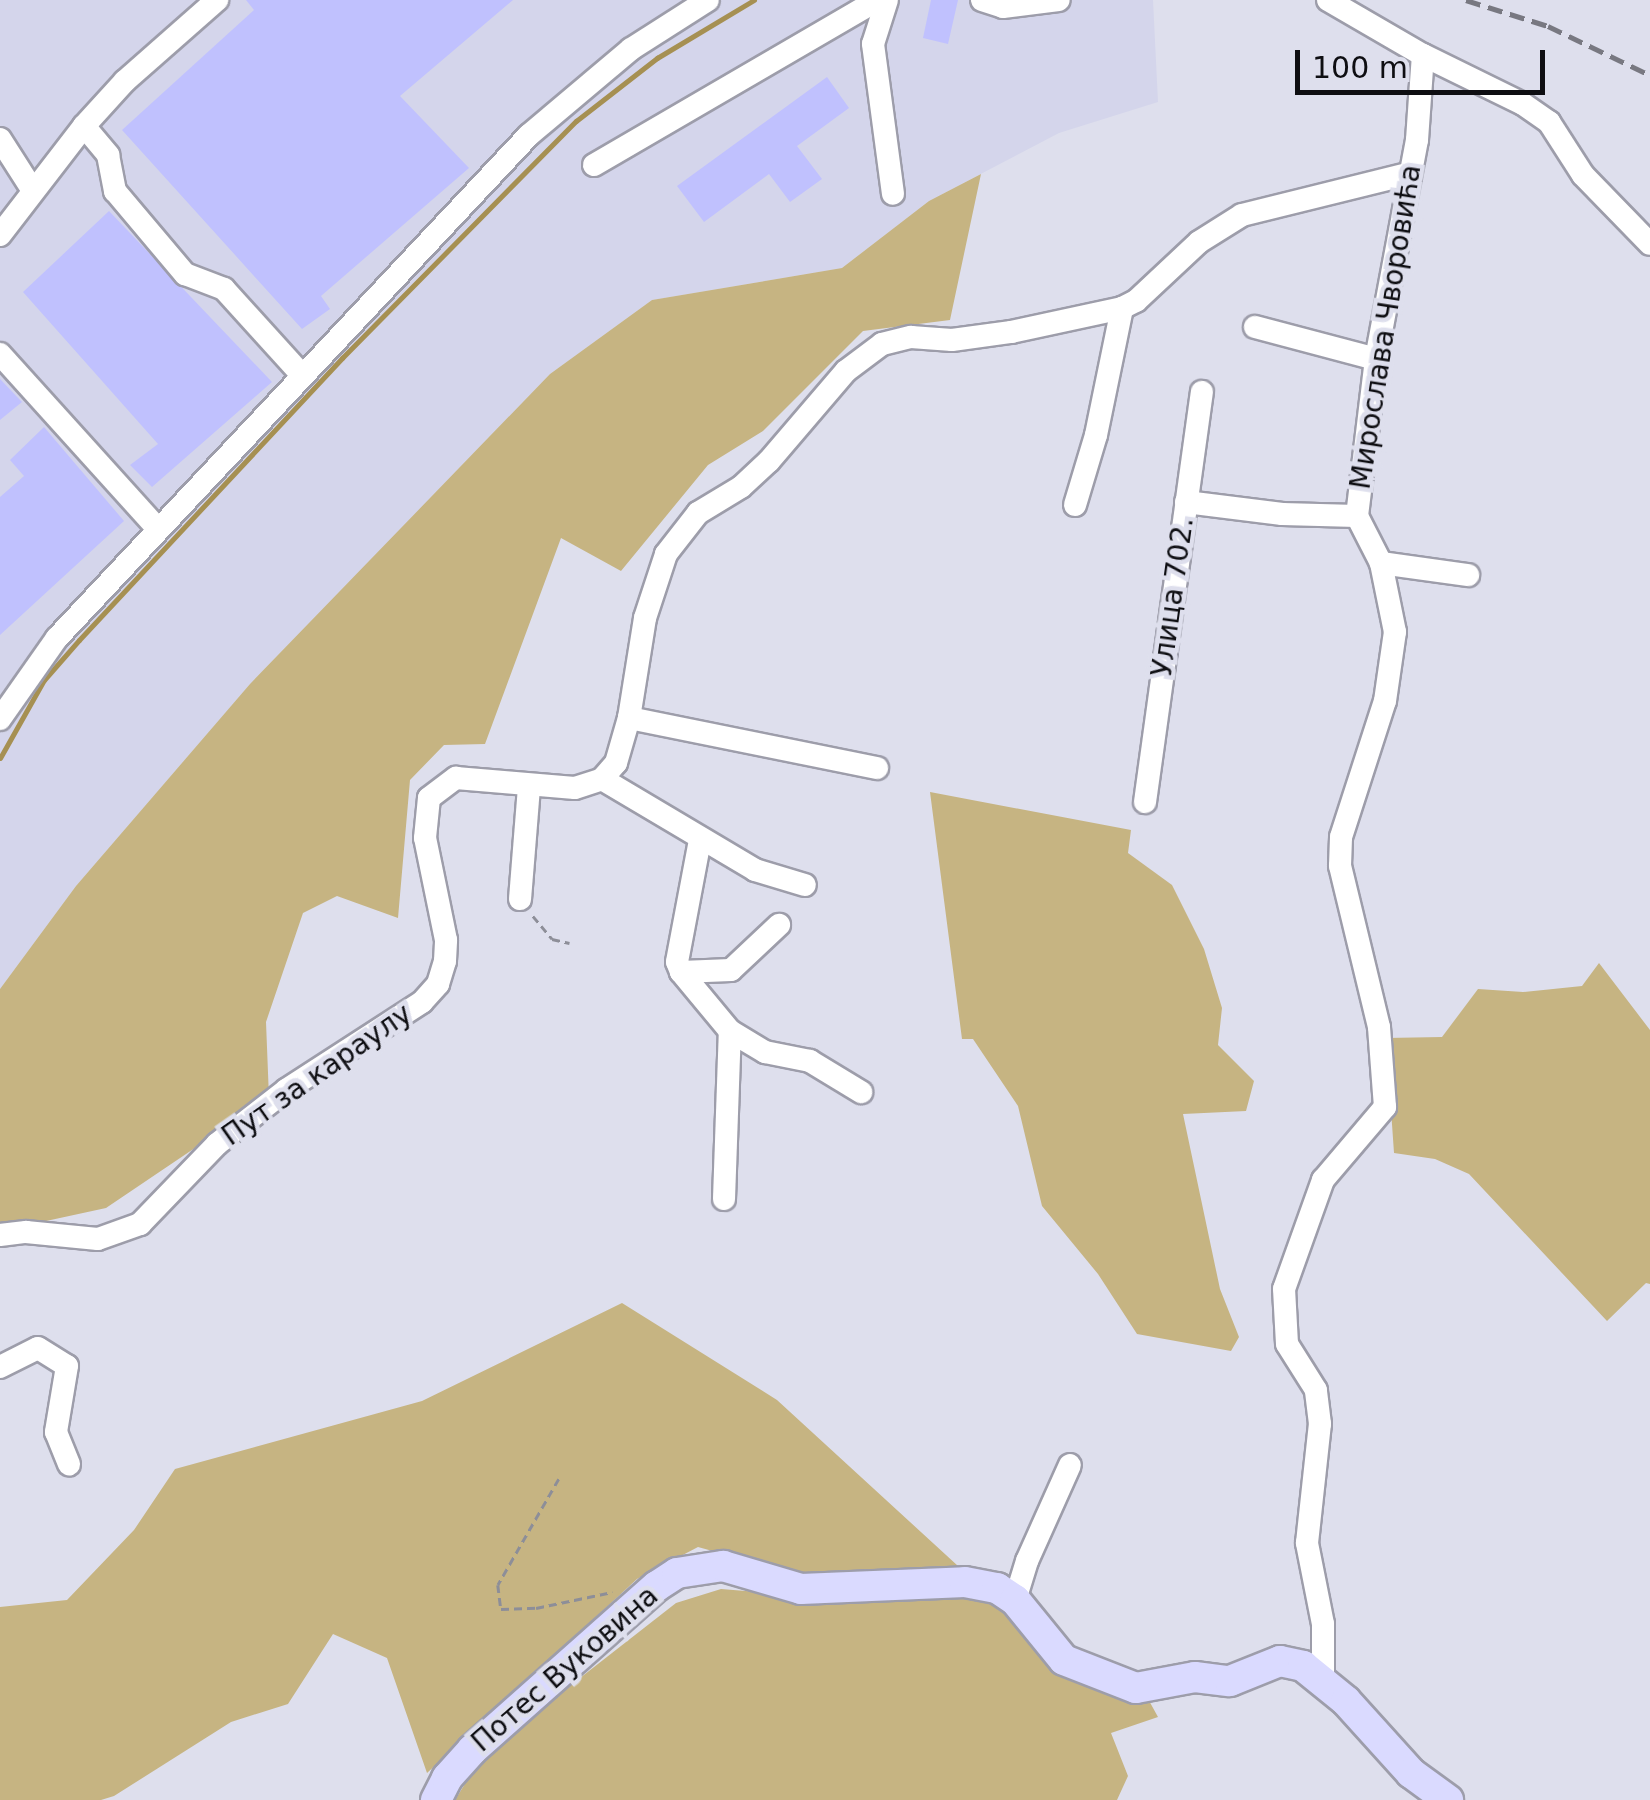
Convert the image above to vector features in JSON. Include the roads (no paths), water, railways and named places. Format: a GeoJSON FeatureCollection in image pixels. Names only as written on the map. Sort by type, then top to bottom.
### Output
{"type":"FeatureCollection","features":[{"type":"Feature","properties":{"kind":"main road","name":"Потес Вуковина"},"geometry":{"type":"LineString","coordinates":[[436,1800],[448,1778],[472,1750],[676,1573],[723,1566],[802,1590],[965,1582],[997,1588],[1015,1600]]}},
{"type":"Feature","properties":{"kind":"main road"},"geometry":{"type":"LineString","coordinates":[[1015,1600],[1064,1660],[1136,1688],[1195,1677],[1230,1681],[1280,1661],[1303,1666],[1323,1679],[1411,1773],[1448,1800]]}},
{"type":"Feature","properties":{"kind":"street"},"geometry":{"type":"LineString","coordinates":[[0,235],[32,189],[125,81],[217,0]]}},
{"type":"Feature","properties":{"kind":"street"},"geometry":{"type":"LineString","coordinates":[[0,720],[57,638],[528,135],[631,49],[708,0]]}},
{"type":"Feature","properties":{"kind":"street"},"geometry":{"type":"LineString","coordinates":[[594,165],[877,0]]}},
{"type":"Feature","properties":{"kind":"street"},"geometry":{"type":"LineString","coordinates":[[887,0],[873,44],[893,194]]}},
{"type":"Feature","properties":{"kind":"street"},"geometry":{"type":"LineString","coordinates":[[982,0],[1002,7],[1059,0]]}},
{"type":"Feature","properties":{"kind":"street"},"geometry":{"type":"LineString","coordinates":[[1328,0],[1423,55],[1523,104],[1549,122],[1583,175],[1650,244]]}},
{"type":"Feature","properties":{"kind":"street","name":"Мирослава Чворовића"},"geometry":{"type":"LineString","coordinates":[[1323,1679],[1323,1624],[1307,1543],[1320,1424],[1316,1390],[1286,1344],[1284,1288],[1323,1180],[1386,1107],[1379,1028],[1340,866],[1341,837],[1385,700],[1394,632],[1380,563],[1356,516],[1376,360],[1417,140],[1423,55]]}},
{"type":"Feature","properties":{"kind":"street"},"geometry":{"type":"LineString","coordinates":[[84,126],[108,156],[114,191],[185,274],[224,288],[302,375]]}},
{"type":"Feature","properties":{"kind":"street"},"geometry":{"type":"LineString","coordinates":[[0,139],[32,189]]}},
{"type":"Feature","properties":{"kind":"street"},"geometry":{"type":"LineString","coordinates":[[805,885],[755,870],[602,779],[616,763],[629,718],[645,618],[666,554],[698,513],[741,487],[770,461],[846,371],[882,344],[911,337],[952,340],[1012,332],[1122,308],[1199,242],[1242,215],[1408,174]]}},
{"type":"Feature","properties":{"kind":"street"},"geometry":{"type":"LineString","coordinates":[[1075,506],[1096,435],[1122,308]]}},
{"type":"Feature","properties":{"kind":"street"},"geometry":{"type":"LineString","coordinates":[[1255,328],[1376,360]]}},
{"type":"Feature","properties":{"kind":"street"},"geometry":{"type":"LineString","coordinates":[[0,354],[158,529]]}},
{"type":"Feature","properties":{"kind":"street","name":"Улица 702."},"geometry":{"type":"LineString","coordinates":[[1145,802],[1202,392]]}},
{"type":"Feature","properties":{"kind":"street"},"geometry":{"type":"LineString","coordinates":[[1186,502],[1282,514],[1356,516]]}},
{"type":"Feature","properties":{"kind":"street"},"geometry":{"type":"LineString","coordinates":[[1380,563],[1468,575]]}},
{"type":"Feature","properties":{"kind":"street"},"geometry":{"type":"LineString","coordinates":[[629,718],[877,768]]}},
{"type":"Feature","properties":{"kind":"street","name":"Пут за караулу"},"geometry":{"type":"LineString","coordinates":[[0,1235],[26,1232],[98,1238],[140,1224],[217,1144],[258,1111],[422,1002],[438,984],[446,961],[446,940],[425,838],[429,798],[456,778],[575,788],[602,779]]}},
{"type":"Feature","properties":{"kind":"street"},"geometry":{"type":"LineString","coordinates":[[520,899],[529,786]]}},
{"type":"Feature","properties":{"kind":"street"},"geometry":{"type":"LineString","coordinates":[[700,840],[677,962],[681,972],[730,1030],[765,1052],[810,1060],[861,1092]]}},
{"type":"Feature","properties":{"kind":"street"},"geometry":{"type":"LineString","coordinates":[[681,972],[730,970],[779,925]]}},
{"type":"Feature","properties":{"kind":"street"},"geometry":{"type":"LineString","coordinates":[[724,1199],[730,1030]]}},
{"type":"Feature","properties":{"kind":"street"},"geometry":{"type":"LineString","coordinates":[[0,1367],[38,1348],[68,1366],[56,1432],[69,1464]]}},
{"type":"Feature","properties":{"kind":"street"},"geometry":{"type":"LineString","coordinates":[[1015,1600],[1027,1561],[1070,1465]]}},
{"type":"Feature","properties":{"kind":"waterway"},"geometry":{"type":"LineString","coordinates":[[0,758],[44,680],[79,640],[342,358],[576,121],[657,58],[754,0]]}},
{"type":"Feature","properties":{"kind":"railway"},"geometry":{"type":"LineString","coordinates":[[1466,0],[1548,26],[1650,75]]}}]}
